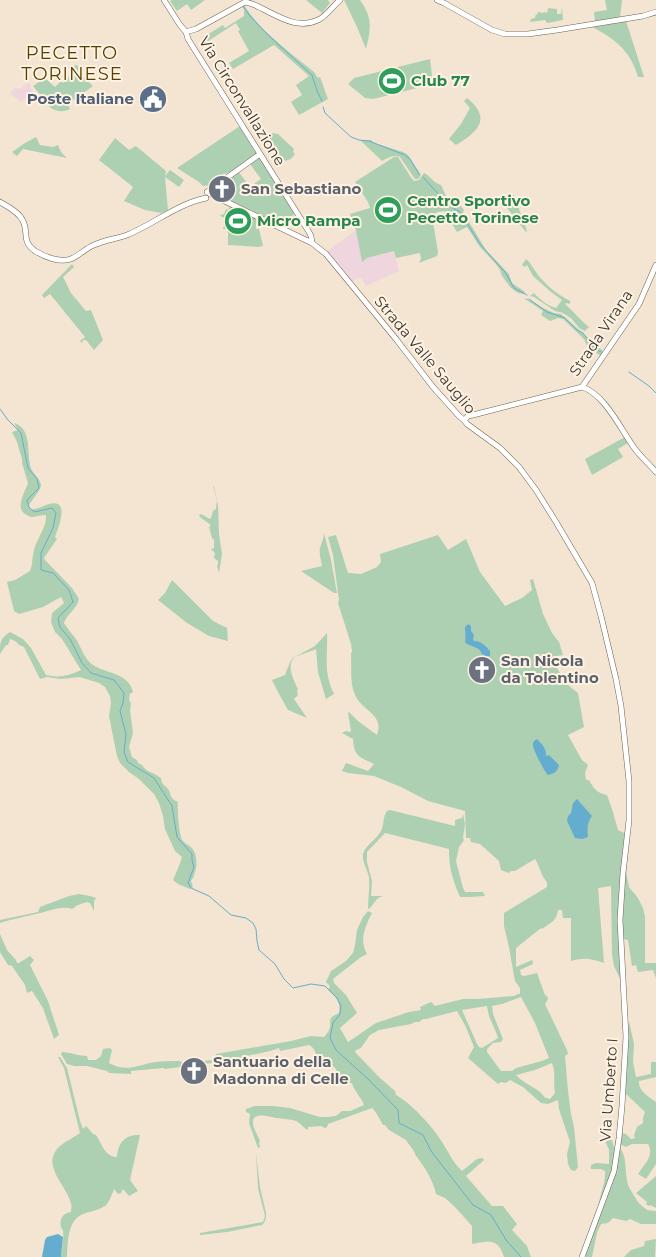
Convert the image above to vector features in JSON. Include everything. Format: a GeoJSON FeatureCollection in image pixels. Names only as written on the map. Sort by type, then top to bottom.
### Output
{"type":"FeatureCollection","features":[{"type":"Feature","properties":{"kind":"street","name":"Via Circonvallazione"},"geometry":{"type":"LineString","coordinates":[[164,0],[186,32],[188,39],[309,232],[312,243]]}},
{"type":"Feature","properties":{"kind":"street"},"geometry":{"type":"LineString","coordinates":[[186,32],[196,29],[245,2],[288,22],[298,24],[320,19],[340,0]]}},
{"type":"Feature","properties":{"kind":"street"},"geometry":{"type":"LineString","coordinates":[[437,0],[492,30],[505,34],[528,34],[557,30],[643,16],[656,12]]}},
{"type":"Feature","properties":{"kind":"street"},"geometry":{"type":"LineString","coordinates":[[0,202],[14,210],[22,219],[27,244],[34,250],[61,260],[68,259],[94,245],[128,235],[166,214],[208,195],[260,154]]}},
{"type":"Feature","properties":{"kind":"street","name":"Strada Valle Sauglio"},"geometry":{"type":"LineString","coordinates":[[208,195],[312,243],[326,254],[433,387],[466,424],[500,448],[519,467],[556,522],[592,583],[616,679],[628,781],[629,820],[620,920]]}},
{"type":"Feature","properties":{"kind":"street","name":"Strada Virana"},"geometry":{"type":"LineString","coordinates":[[464,420],[468,416],[582,387],[639,304],[656,265]]}},
{"type":"Feature","properties":{"kind":"street"},"geometry":{"type":"LineString","coordinates":[[582,387],[593,393],[610,410],[636,450],[656,472]]}},
{"type":"Feature","properties":{"kind":"street","name":"Via Umberto I"},"geometry":{"type":"LineString","coordinates":[[582,1257],[614,1171],[619,1138],[626,1037],[620,920]]}},
{"type":"Feature","properties":{"kind":"shaded area"},"geometry":{"type":"Polygon","coordinates":[[[28,83],[33,91],[22,102],[10,94],[15,88],[20,89],[28,83]]]}},
{"type":"Feature","properties":{"kind":"shaded area"},"geometry":{"type":"Polygon","coordinates":[[[356,230],[362,261],[394,251],[399,271],[366,286],[361,277],[351,282],[326,252],[356,230]]]}},
{"type":"Feature","properties":{"kind":"green space"},"geometry":{"type":"Polygon","coordinates":[[[205,0],[191,10],[187,4],[177,11],[170,1],[205,0]]]}},
{"type":"Feature","properties":{"kind":"green space"},"geometry":{"type":"Polygon","coordinates":[[[306,0],[328,0],[330,3],[322,13],[306,0]]]}},
{"type":"Feature","properties":{"kind":"green space"},"geometry":{"type":"Polygon","coordinates":[[[344,0],[360,0],[367,12],[370,29],[366,49],[357,27],[344,0]]]}},
{"type":"Feature","properties":{"kind":"green space"},"geometry":{"type":"Polygon","coordinates":[[[605,0],[622,0],[620,17],[595,21],[594,12],[607,10],[605,0]]]}},
{"type":"Feature","properties":{"kind":"green space"},"geometry":{"type":"Polygon","coordinates":[[[244,5],[267,33],[314,72],[318,78],[320,77],[328,99],[299,115],[291,102],[302,95],[296,85],[309,76],[274,45],[233,69],[229,63],[249,51],[238,31],[240,30],[236,23],[205,43],[202,38],[223,25],[225,28],[244,16],[244,9],[241,6],[244,5]]]}},
{"type":"Feature","properties":{"kind":"green space"},"geometry":{"type":"Polygon","coordinates":[[[562,7],[563,20],[547,23],[545,20],[530,22],[538,12],[547,13],[548,8],[557,9],[557,14],[561,14],[562,7]]]}},
{"type":"Feature","properties":{"kind":"green space"},"geometry":{"type":"Polygon","coordinates":[[[626,21],[644,77],[638,77],[631,60],[615,41],[592,27],[626,21]]]}},
{"type":"Feature","properties":{"kind":"green space","name":"Club 77"},"geometry":{"type":"Polygon","coordinates":[[[430,59],[433,84],[373,99],[365,98],[348,84],[354,78],[430,59]]]}},
{"type":"Feature","properties":{"kind":"green space"},"geometry":{"type":"Polygon","coordinates":[[[76,65],[84,69],[80,74],[93,86],[68,104],[70,109],[61,111],[51,108],[33,86],[45,78],[55,87],[61,81],[63,83],[71,74],[70,69],[76,65]]]}},
{"type":"Feature","properties":{"kind":"green space"},"geometry":{"type":"Polygon","coordinates":[[[467,98],[479,112],[479,124],[476,130],[456,145],[449,139],[461,124],[470,108],[464,101],[467,98]]]}},
{"type":"Feature","properties":{"kind":"green space"},"geometry":{"type":"Polygon","coordinates":[[[240,126],[257,153],[233,171],[222,175],[212,185],[203,186],[177,168],[240,126]]]}},
{"type":"Feature","properties":{"kind":"green space"},"geometry":{"type":"Polygon","coordinates":[[[272,133],[278,134],[294,149],[293,152],[295,154],[291,159],[285,161],[265,138],[272,133]]]}},
{"type":"Feature","properties":{"kind":"green space"},"geometry":{"type":"Polygon","coordinates":[[[36,137],[40,145],[53,147],[58,145],[61,152],[67,158],[23,149],[17,156],[12,152],[36,137]]]}},
{"type":"Feature","properties":{"kind":"green space"},"geometry":{"type":"Polygon","coordinates":[[[115,138],[129,150],[136,146],[166,171],[165,176],[170,170],[184,180],[179,187],[165,177],[168,210],[161,213],[145,210],[124,201],[133,187],[99,160],[115,138]]]}},
{"type":"Feature","properties":{"kind":"green space"},"geometry":{"type":"Polygon","coordinates":[[[360,140],[371,140],[374,143],[403,152],[408,155],[421,175],[418,179],[415,179],[400,157],[393,156],[382,161],[360,140]]]}},
{"type":"Feature","properties":{"kind":"green space"},"geometry":{"type":"Polygon","coordinates":[[[259,156],[293,209],[294,215],[287,218],[287,220],[276,222],[218,195],[228,191],[227,187],[224,187],[222,183],[238,171],[250,187],[261,179],[250,164],[245,166],[259,156]]]}},
{"type":"Feature","properties":{"kind":"green space","name":"Centro Sportivo Pecetto Torinese"},"geometry":{"type":"Polygon","coordinates":[[[394,157],[398,157],[414,181],[419,180],[424,173],[441,185],[447,198],[459,204],[464,210],[463,212],[486,250],[509,274],[512,283],[525,292],[524,294],[518,293],[511,288],[496,264],[480,247],[467,227],[457,232],[444,211],[437,212],[432,216],[437,256],[419,263],[421,259],[420,253],[396,258],[394,251],[367,258],[362,262],[356,230],[350,214],[370,208],[355,182],[394,157]]]}},
{"type":"Feature","properties":{"kind":"green space"},"geometry":{"type":"Polygon","coordinates":[[[514,195],[526,232],[507,208],[501,197],[514,195]]]}},
{"type":"Feature","properties":{"kind":"green space"},"geometry":{"type":"Polygon","coordinates":[[[230,206],[257,217],[256,229],[259,229],[263,246],[228,245],[228,229],[223,229],[227,218],[220,215],[224,214],[230,206]]]}},
{"type":"Feature","properties":{"kind":"green space"},"geometry":{"type":"Polygon","coordinates":[[[526,259],[547,285],[570,301],[570,304],[565,304],[589,327],[585,331],[579,328],[571,318],[530,296],[534,293],[538,298],[556,308],[562,300],[533,276],[527,265],[525,267],[522,265],[526,259]]]}},
{"type":"Feature","properties":{"kind":"green space"},"geometry":{"type":"Polygon","coordinates":[[[72,264],[74,267],[63,277],[71,293],[86,311],[91,310],[103,340],[94,350],[86,340],[83,340],[82,343],[80,341],[85,337],[50,294],[44,298],[42,295],[72,264]]]}},
{"type":"Feature","properties":{"kind":"green space"},"geometry":{"type":"Polygon","coordinates":[[[526,298],[543,308],[561,314],[602,350],[601,356],[587,346],[584,339],[563,319],[558,318],[550,321],[541,315],[543,311],[526,298]]]}},
{"type":"Feature","properties":{"kind":"green space"},"geometry":{"type":"Polygon","coordinates":[[[14,423],[24,430],[28,442],[31,468],[41,485],[29,505],[30,509],[56,503],[60,505],[61,509],[60,521],[55,537],[57,539],[44,558],[72,588],[79,599],[64,623],[90,663],[122,677],[131,686],[133,692],[130,694],[129,699],[133,733],[129,747],[132,757],[147,771],[160,778],[172,798],[178,802],[180,834],[196,856],[196,869],[191,881],[193,887],[190,889],[173,880],[182,857],[175,851],[165,829],[159,803],[154,794],[120,763],[117,756],[109,716],[110,696],[105,687],[80,677],[61,679],[47,677],[40,679],[24,647],[11,639],[0,654],[1,641],[10,632],[23,639],[31,648],[46,675],[64,676],[81,670],[62,639],[55,632],[51,622],[52,613],[64,603],[61,597],[43,607],[19,614],[14,611],[7,582],[15,580],[30,571],[35,546],[45,524],[46,515],[30,517],[22,511],[21,503],[28,483],[17,442],[12,432],[18,430],[14,423]]]}},
{"type":"Feature","properties":{"kind":"green space"},"geometry":{"type":"Polygon","coordinates":[[[625,437],[628,443],[618,449],[623,457],[592,475],[585,459],[625,437]]]}},
{"type":"Feature","properties":{"kind":"green space"},"geometry":{"type":"Polygon","coordinates":[[[214,487],[218,505],[222,554],[219,573],[218,561],[214,558],[215,553],[211,549],[214,548],[214,540],[209,527],[211,525],[199,515],[201,514],[210,519],[213,511],[216,509],[217,501],[214,487]]]}},
{"type":"Feature","properties":{"kind":"green space"},"geometry":{"type":"Polygon","coordinates":[[[324,533],[337,593],[334,593],[301,571],[322,566],[320,550],[324,533]]]}},
{"type":"Feature","properties":{"kind":"green space"},"geometry":{"type":"Polygon","coordinates":[[[336,535],[348,573],[361,574],[377,567],[381,562],[380,554],[438,535],[448,550],[466,539],[480,572],[505,606],[522,598],[532,590],[530,580],[533,579],[543,614],[552,633],[559,642],[563,655],[551,657],[560,673],[558,677],[578,693],[584,727],[568,735],[582,760],[588,765],[585,773],[586,780],[589,780],[598,792],[607,795],[618,830],[626,834],[621,883],[621,981],[614,966],[612,955],[611,886],[598,888],[604,963],[588,959],[571,961],[571,918],[563,918],[562,910],[558,910],[553,921],[516,948],[516,967],[532,960],[533,964],[520,970],[521,975],[537,973],[548,999],[545,1004],[567,1050],[568,1054],[565,1056],[568,1091],[578,1167],[575,1171],[571,1170],[568,1164],[567,1154],[570,1142],[559,1109],[558,1100],[548,1104],[541,1103],[523,1087],[510,1080],[506,1083],[501,1082],[498,1084],[468,1058],[474,1047],[457,1011],[423,1019],[411,1024],[379,1030],[370,1035],[361,1048],[355,1052],[395,1091],[396,1095],[415,1109],[438,1136],[462,1171],[477,1159],[482,1158],[484,1160],[466,1176],[492,1206],[503,1206],[517,1224],[512,1230],[527,1246],[531,1257],[504,1257],[502,1251],[493,1242],[473,1244],[472,1226],[445,1198],[436,1194],[423,1165],[406,1140],[383,1125],[372,1108],[328,1124],[325,1128],[321,1126],[308,1127],[308,1130],[294,1120],[266,1116],[255,1117],[253,1123],[260,1141],[260,1147],[258,1148],[249,1123],[250,1114],[246,1112],[246,1109],[255,1106],[273,1106],[290,1108],[320,1117],[328,1117],[336,1116],[342,1111],[350,1111],[364,1105],[352,1083],[347,1085],[342,1081],[336,1069],[322,1055],[320,1055],[321,1059],[319,1060],[311,1046],[280,1051],[279,1048],[242,1057],[239,1060],[229,1060],[224,1065],[217,1062],[215,1056],[216,1054],[311,1036],[324,1037],[329,1031],[331,1018],[339,1013],[337,1000],[328,990],[330,986],[326,982],[331,971],[346,961],[353,953],[357,930],[368,911],[372,913],[365,928],[363,939],[367,954],[333,979],[357,1013],[340,1028],[348,1042],[376,1023],[421,1010],[420,1007],[431,1002],[435,1006],[463,999],[520,994],[520,988],[515,981],[504,926],[504,913],[547,887],[547,882],[535,859],[509,873],[501,870],[499,861],[480,844],[471,842],[470,838],[466,838],[465,811],[428,801],[374,776],[342,771],[346,763],[368,771],[374,764],[358,755],[353,739],[342,733],[351,731],[348,713],[377,735],[378,722],[359,702],[352,686],[351,644],[338,603],[333,555],[328,537],[336,535]],[[521,997],[492,1006],[493,1014],[503,1039],[501,1042],[493,1043],[487,1049],[487,1052],[501,1071],[512,1071],[516,1068],[549,1058],[535,1023],[521,997]],[[487,1006],[462,1010],[477,1044],[482,1048],[498,1038],[487,1006]],[[552,1063],[516,1075],[550,1099],[555,1093],[552,1063]]]}},
{"type":"Feature","properties":{"kind":"green space"},"geometry":{"type":"Polygon","coordinates":[[[172,580],[213,621],[227,628],[228,641],[209,636],[187,623],[158,600],[165,593],[172,580]]]}},
{"type":"Feature","properties":{"kind":"green space"},"geometry":{"type":"Polygon","coordinates":[[[327,633],[327,671],[334,694],[326,699],[318,672],[316,649],[295,657],[291,665],[292,674],[298,689],[298,695],[294,699],[307,718],[288,710],[272,680],[285,675],[293,658],[315,646],[327,633]]]}},
{"type":"Feature","properties":{"kind":"green space"},"geometry":{"type":"Polygon","coordinates":[[[390,810],[455,826],[455,820],[462,818],[463,814],[465,824],[464,840],[459,847],[456,861],[463,888],[465,892],[483,892],[485,896],[460,897],[452,873],[449,849],[385,833],[367,852],[367,862],[372,881],[371,896],[383,896],[378,898],[368,909],[369,877],[363,854],[380,833],[384,817],[387,811],[390,810]]]}},
{"type":"Feature","properties":{"kind":"green space"},"geometry":{"type":"Polygon","coordinates":[[[626,870],[629,887],[638,898],[645,917],[645,963],[656,963],[656,978],[653,970],[638,972],[636,965],[632,966],[628,940],[622,939],[622,913],[626,870]]]}},
{"type":"Feature","properties":{"kind":"green space"},"geometry":{"type":"Polygon","coordinates":[[[79,894],[96,898],[94,901],[94,911],[90,903],[87,902],[72,909],[59,908],[0,923],[0,920],[38,912],[40,907],[79,894]]]}},
{"type":"Feature","properties":{"kind":"green space"},"geometry":{"type":"Polygon","coordinates":[[[0,934],[7,950],[17,963],[30,956],[34,960],[30,965],[48,1001],[59,1035],[54,1039],[43,1008],[32,991],[27,993],[25,985],[0,952],[0,934]]]}},
{"type":"Feature","properties":{"kind":"green space"},"geometry":{"type":"Polygon","coordinates":[[[629,1021],[634,1044],[633,1062],[636,1077],[651,1074],[651,1062],[656,1062],[656,1077],[639,1081],[642,1091],[656,1102],[656,1164],[646,1179],[638,1174],[649,1156],[650,1148],[648,1144],[632,1144],[626,1147],[619,1144],[621,1133],[626,1134],[631,1139],[635,1138],[634,1135],[637,1127],[643,1123],[645,1112],[625,1093],[629,1021]]]}},
{"type":"Feature","properties":{"kind":"green space"},"geometry":{"type":"Polygon","coordinates":[[[110,1048],[112,1050],[109,1063],[127,1068],[164,1061],[180,1061],[183,1063],[212,1060],[212,1063],[131,1071],[131,1074],[109,1073],[87,1066],[67,1064],[61,1054],[62,1052],[87,1056],[88,1060],[96,1060],[101,1056],[103,1049],[110,1048]]]}},
{"type":"Feature","properties":{"kind":"green space"},"geometry":{"type":"Polygon","coordinates":[[[58,1057],[60,1057],[67,1068],[83,1129],[86,1126],[96,1135],[110,1155],[117,1157],[120,1144],[126,1138],[140,1135],[130,1180],[138,1191],[129,1196],[123,1189],[118,1194],[114,1189],[105,1206],[86,1213],[75,1220],[70,1231],[67,1257],[61,1257],[63,1230],[61,1219],[64,1215],[71,1212],[71,1205],[52,1163],[57,1149],[80,1133],[64,1068],[58,1057]]]}},
{"type":"Feature","properties":{"kind":"green space"},"geometry":{"type":"Polygon","coordinates":[[[603,1131],[608,1132],[614,1145],[614,1160],[599,1204],[605,1180],[605,1171],[591,1169],[591,1165],[596,1163],[609,1164],[609,1150],[602,1133],[603,1131]]]}},
{"type":"Feature","properties":{"kind":"green space"},"geometry":{"type":"Polygon","coordinates":[[[619,1147],[624,1156],[630,1189],[641,1205],[647,1210],[656,1211],[656,1224],[641,1224],[630,1219],[626,1221],[613,1218],[608,1223],[601,1224],[592,1257],[586,1257],[586,1252],[609,1190],[619,1147]]]}},
{"type":"Feature","properties":{"kind":"green space"},"geometry":{"type":"Polygon","coordinates":[[[256,1153],[260,1187],[266,1213],[264,1223],[227,1232],[200,1235],[200,1233],[263,1222],[265,1216],[258,1188],[256,1153]]]}},
{"type":"Feature","properties":{"kind":"green space"},"geometry":{"type":"Polygon","coordinates":[[[656,1176],[656,1208],[646,1204],[647,1202],[636,1193],[656,1176]]]}},
{"type":"Feature","properties":{"kind":"green space"},"geometry":{"type":"Polygon","coordinates":[[[656,1239],[655,1257],[624,1257],[631,1250],[644,1246],[645,1241],[656,1239]]]}},
{"type":"Feature","properties":{"kind":"water"},"geometry":{"type":"Polygon","coordinates":[[[468,624],[471,626],[474,641],[485,646],[490,651],[490,656],[482,654],[479,649],[465,642],[465,627],[468,624]]]}},
{"type":"Feature","properties":{"kind":"water"},"geometry":{"type":"Polygon","coordinates":[[[537,739],[545,749],[546,756],[549,755],[559,765],[557,771],[552,774],[548,775],[546,773],[535,752],[533,743],[537,739]]]}},
{"type":"Feature","properties":{"kind":"water"},"geometry":{"type":"Polygon","coordinates":[[[577,799],[592,816],[588,826],[588,837],[582,839],[575,838],[567,821],[573,803],[577,799]]]}},
{"type":"Feature","properties":{"kind":"water"},"geometry":{"type":"Polygon","coordinates":[[[58,1234],[63,1237],[61,1257],[42,1257],[47,1237],[58,1234]]]}},
{"type":"Feature","properties":{"kind":"waterway"},"geometry":{"type":"LineString","coordinates":[[243,6],[263,30],[312,75],[322,101]]}},
{"type":"Feature","properties":{"kind":"waterway"},"geometry":{"type":"LineString","coordinates":[[323,107],[325,113],[351,137],[369,141],[405,155],[410,159],[419,174]]}},
{"type":"Feature","properties":{"kind":"waterway"},"geometry":{"type":"LineString","coordinates":[[423,177],[440,196],[460,212],[480,244],[505,272],[514,288],[527,295]]}},
{"type":"Feature","properties":{"kind":"waterway"},"geometry":{"type":"LineString","coordinates":[[529,299],[547,312],[565,318],[577,330],[583,333],[594,348],[601,352]]}},
{"type":"Feature","properties":{"kind":"waterway"},"geometry":{"type":"LineString","coordinates":[[629,372],[656,393]]}},
{"type":"Feature","properties":{"kind":"waterway"},"geometry":{"type":"LineString","coordinates":[[0,409],[21,433],[28,468],[37,479],[39,488],[27,500],[29,507],[34,512],[52,508],[56,513],[53,528],[41,553],[41,570],[53,573],[69,590],[73,602],[58,618],[60,627],[70,639],[82,663],[91,673],[114,680],[124,693],[120,711],[126,734],[124,752],[128,762],[154,778],[172,806],[177,837],[192,854],[194,867],[188,883],[191,888],[209,896],[231,915],[246,918],[253,923],[256,929],[259,950],[275,964],[284,979],[293,988],[311,984],[325,986],[337,998],[341,1006],[340,1014],[333,1023],[330,1038],[336,1050],[398,1110],[399,1123],[423,1135],[431,1151],[473,1205],[491,1215],[506,1240],[521,1257]]}},
{"type":"Feature","properties":{"kind":"place","name":"Club 77"},"geometry":{"type":"Point","coordinates":[392,81]}},
{"type":"Feature","properties":{"kind":"place","name":"Poste Italiane"},"geometry":{"type":"Point","coordinates":[153,99]}},
{"type":"Feature","properties":{"kind":"place","name":"San Sebastiano"},"geometry":{"type":"Point","coordinates":[222,189]}},
{"type":"Feature","properties":{"kind":"place","name":"Centro Sportivo Pecetto Torinese"},"geometry":{"type":"Point","coordinates":[388,210]}},
{"type":"Feature","properties":{"kind":"place","name":"Micro Rampa"},"geometry":{"type":"Point","coordinates":[238,221]}},
{"type":"Feature","properties":{"kind":"place","name":"San Nicola da Tolentino"},"geometry":{"type":"Point","coordinates":[482,670]}},
{"type":"Feature","properties":{"kind":"place","name":"Santuario della Madonna di Celle"},"geometry":{"type":"Point","coordinates":[194,1071]}},
{"type":"Feature","properties":{"kind":"district","name":"PECETTO TORINESE"},"geometry":{"type":"Point","coordinates":[72,63]}}]}
